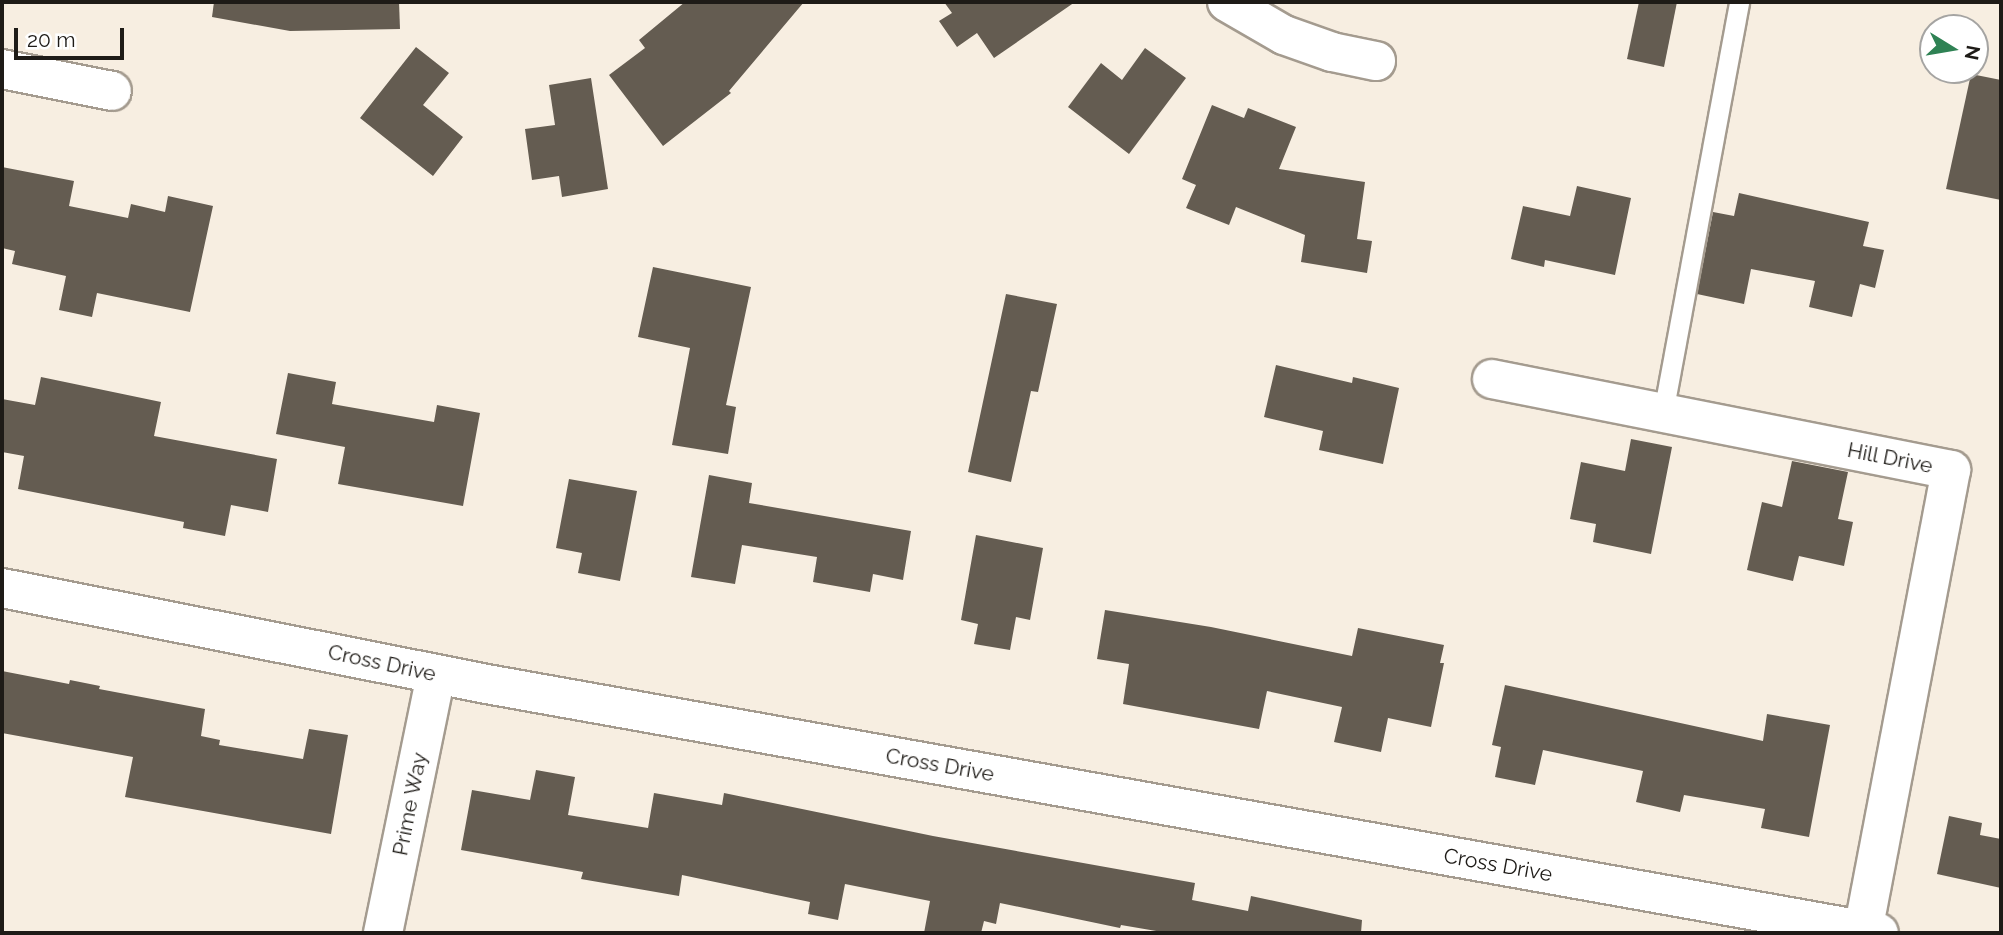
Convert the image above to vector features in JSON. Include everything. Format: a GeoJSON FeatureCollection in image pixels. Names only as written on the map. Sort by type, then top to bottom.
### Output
{"type":"FeatureCollection","features":[{"type":"Feature","properties":{"kind":"street"},"geometry":{"type":"LineString","coordinates":[[1227,2],[1284,35],[1332,52],[1376,61]]}},
{"type":"Feature","properties":{"kind":"street"},"geometry":{"type":"LineString","coordinates":[[2,69],[112,91]]}},
{"type":"Feature","properties":{"kind":"street","name":"Hill Drive"},"geometry":{"type":"LineString","coordinates":[[1492,379],[1951,470],[1871,932]]}},
{"type":"Feature","properties":{"kind":"street","name":"Cross Drive"},"geometry":{"type":"LineString","coordinates":[[2,588],[436,675],[1871,932]]}},
{"type":"Feature","properties":{"kind":"street","name":"Prime Way"},"geometry":{"type":"LineString","coordinates":[[383,933],[436,675]]}},
{"type":"Feature","properties":{"kind":"lane"},"geometry":{"type":"LineString","coordinates":[[1663,413],[1739,2]]}},
{"type":"Feature","properties":{"kind":"building"},"geometry":{"type":"Polygon","coordinates":[[[214,2],[399,2],[400,29],[290,31],[212,17],[214,2]]]}},
{"type":"Feature","properties":{"kind":"building"},"geometry":{"type":"Polygon","coordinates":[[[685,2],[804,2],[729,91],[731,93],[663,146],[609,75],[645,48],[639,40],[685,2]]]}},
{"type":"Feature","properties":{"kind":"building"},"geometry":{"type":"Polygon","coordinates":[[[944,2],[1075,2],[994,58],[977,33],[957,47],[939,21],[952,13],[944,2]]]}},
{"type":"Feature","properties":{"kind":"building"},"geometry":{"type":"Polygon","coordinates":[[[1639,2],[1677,2],[1664,67],[1627,59],[1639,2]]]}},
{"type":"Feature","properties":{"kind":"building"},"geometry":{"type":"Polygon","coordinates":[[[416,47],[449,73],[423,105],[463,137],[433,176],[360,118],[416,47]]]}},
{"type":"Feature","properties":{"kind":"building"},"geometry":{"type":"Polygon","coordinates":[[[1145,48],[1186,78],[1129,154],[1068,107],[1101,63],[1122,80],[1145,48]]]}},
{"type":"Feature","properties":{"kind":"building"},"geometry":{"type":"Polygon","coordinates":[[[591,78],[608,189],[562,197],[559,176],[532,180],[525,129],[555,125],[549,85],[591,78]]]}},
{"type":"Feature","properties":{"kind":"building"},"geometry":{"type":"Polygon","coordinates":[[[1989,78],[2001,80],[2001,200],[1946,189],[1969,84],[1989,84],[1989,78]]]}},
{"type":"Feature","properties":{"kind":"building"},"geometry":{"type":"Polygon","coordinates":[[[1212,105],[1244,118],[1248,108],[1296,127],[1279,169],[1365,182],[1357,239],[1372,241],[1367,273],[1301,262],[1305,235],[1236,207],[1229,225],[1186,208],[1196,185],[1182,179],[1212,105]]]}},
{"type":"Feature","properties":{"kind":"building"},"geometry":{"type":"Polygon","coordinates":[[[2,167],[74,181],[69,206],[128,218],[131,204],[165,212],[168,196],[213,206],[190,312],[97,293],[92,317],[59,310],[66,276],[12,264],[15,251],[2,248],[2,167]]]}},
{"type":"Feature","properties":{"kind":"building"},"geometry":{"type":"Polygon","coordinates":[[[1577,186],[1631,198],[1615,275],[1545,260],[1544,267],[1511,259],[1523,206],[1570,216],[1577,186]]]}},
{"type":"Feature","properties":{"kind":"building"},"geometry":{"type":"Polygon","coordinates":[[[1739,193],[1869,222],[1863,246],[1884,250],[1875,288],[1860,284],[1852,317],[1809,307],[1815,281],[1751,269],[1744,304],[1697,294],[1713,212],[1734,216],[1739,193]]]}},
{"type":"Feature","properties":{"kind":"building"},"geometry":{"type":"Polygon","coordinates":[[[653,267],[751,287],[726,405],[736,407],[728,454],[672,445],[690,348],[638,337],[653,267]]]}},
{"type":"Feature","properties":{"kind":"building"},"geometry":{"type":"Polygon","coordinates":[[[1006,294],[1057,304],[1038,392],[1031,391],[1011,482],[968,472],[1006,294]]]}},
{"type":"Feature","properties":{"kind":"building"},"geometry":{"type":"Polygon","coordinates":[[[1276,365],[1352,383],[1353,377],[1399,388],[1383,464],[1319,450],[1323,431],[1264,417],[1276,365]]]}},
{"type":"Feature","properties":{"kind":"building"},"geometry":{"type":"Polygon","coordinates":[[[288,373],[336,382],[332,404],[434,422],[437,405],[480,413],[463,506],[338,484],[345,447],[276,434],[288,373]]]}},
{"type":"Feature","properties":{"kind":"building"},"geometry":{"type":"Polygon","coordinates":[[[41,377],[161,402],[154,436],[277,459],[268,512],[231,505],[225,536],[183,528],[184,522],[18,489],[24,456],[2,452],[2,399],[35,405],[41,377]]]}},
{"type":"Feature","properties":{"kind":"building"},"geometry":{"type":"Polygon","coordinates":[[[1631,439],[1672,447],[1651,554],[1593,542],[1596,524],[1570,519],[1581,462],[1625,471],[1631,439]]]}},
{"type":"Feature","properties":{"kind":"building"},"geometry":{"type":"Polygon","coordinates":[[[1792,461],[1848,472],[1838,519],[1853,522],[1844,566],[1799,556],[1793,581],[1747,570],[1762,502],[1782,507],[1792,461]]]}},
{"type":"Feature","properties":{"kind":"building"},"geometry":{"type":"Polygon","coordinates":[[[709,475],[752,483],[749,503],[911,531],[903,580],[873,574],[870,592],[813,582],[817,557],[742,545],[735,584],[691,577],[709,475]]]}},
{"type":"Feature","properties":{"kind":"building"},"geometry":{"type":"Polygon","coordinates":[[[569,479],[637,491],[620,581],[578,573],[582,553],[556,548],[569,479]]]}},
{"type":"Feature","properties":{"kind":"building"},"geometry":{"type":"Polygon","coordinates":[[[976,535],[1043,548],[1030,620],[1016,617],[1010,650],[974,644],[978,624],[961,620],[976,535]]]}},
{"type":"Feature","properties":{"kind":"building"},"geometry":{"type":"Polygon","coordinates":[[[1105,610],[1211,627],[1352,656],[1358,628],[1444,645],[1440,663],[1444,663],[1431,727],[1388,718],[1381,752],[1334,742],[1342,707],[1267,691],[1259,729],[1123,704],[1129,664],[1097,659],[1105,610]]]}},
{"type":"Feature","properties":{"kind":"building"},"geometry":{"type":"Polygon","coordinates":[[[2,671],[69,684],[70,680],[100,686],[99,689],[205,709],[201,736],[220,740],[219,745],[303,759],[309,729],[348,735],[331,834],[125,797],[133,757],[2,733],[2,671]]]}},
{"type":"Feature","properties":{"kind":"building"},"geometry":{"type":"Polygon","coordinates":[[[1505,685],[1763,741],[1767,714],[1830,725],[1809,837],[1761,828],[1765,809],[1684,795],[1680,812],[1636,802],[1643,771],[1543,750],[1535,785],[1495,777],[1501,747],[1492,745],[1505,685]]]}},
{"type":"Feature","properties":{"kind":"building"},"geometry":{"type":"Polygon","coordinates":[[[536,770],[575,777],[568,815],[648,828],[654,793],[722,805],[724,793],[933,836],[1195,883],[1192,900],[1248,911],[1251,896],[1362,920],[1361,933],[1168,933],[1121,925],[1120,928],[1000,903],[996,924],[984,921],[981,933],[924,933],[930,901],[845,884],[838,920],[808,914],[810,902],[682,875],[679,896],[581,879],[583,872],[461,850],[472,790],[530,800],[536,770]]]}},
{"type":"Feature","properties":{"kind":"building"},"geometry":{"type":"Polygon","coordinates":[[[1949,816],[1982,823],[1980,835],[2001,839],[2001,888],[1937,874],[1949,816]]]}}]}
